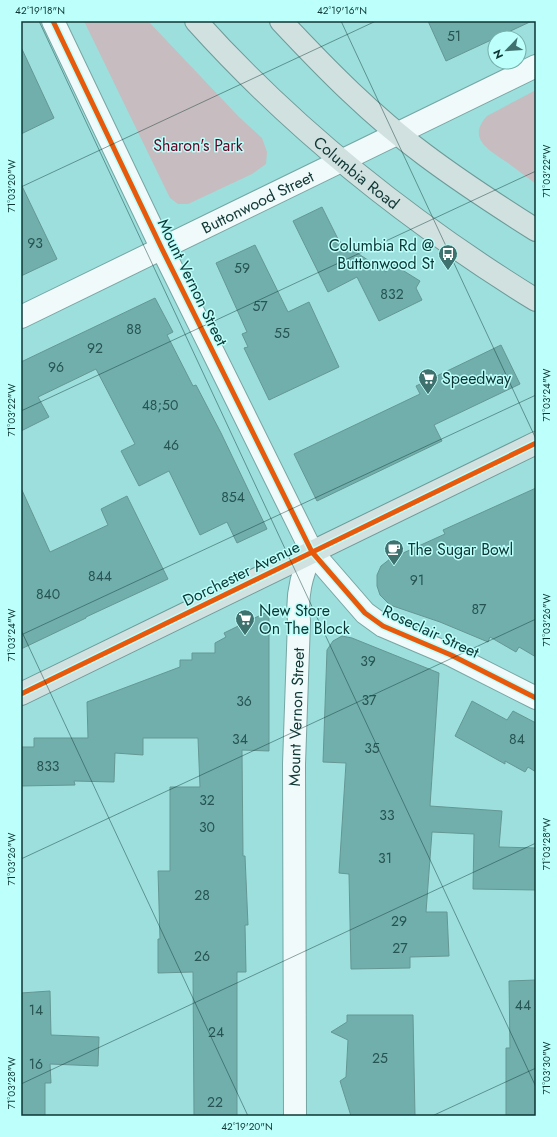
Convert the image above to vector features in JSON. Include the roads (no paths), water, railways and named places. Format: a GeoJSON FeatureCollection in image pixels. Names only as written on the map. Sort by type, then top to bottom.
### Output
{"type":"FeatureCollection","features":[{"type":"Feature","properties":{"kind":"main road","name":"Columbia Road"},"geometry":{"type":"LineString","coordinates":[[196,21],[262,90],[342,161],[400,207],[485,268],[536,300]]}},
{"type":"Feature","properties":{"kind":"main road"},"geometry":{"type":"LineString","coordinates":[[280,21],[338,79],[397,133],[456,177],[536,230]]}},
{"type":"Feature","properties":{"kind":"main road","name":"Dorchester Avenue"},"geometry":{"type":"LineString","coordinates":[[21,694],[536,443]]}},
{"type":"Feature","properties":{"kind":"street","name":"Mount Vernon Street"},"geometry":{"type":"LineString","coordinates":[[53,21],[162,249],[312,552],[302,572],[297,606],[299,621],[294,764],[295,1116]]}},
{"type":"Feature","properties":{"kind":"street","name":"Buttonwood Street"},"geometry":{"type":"LineString","coordinates":[[21,317],[536,66]]}},
{"type":"Feature","properties":{"kind":"street","name":"Roseclair Street"},"geometry":{"type":"LineString","coordinates":[[312,552],[351,594],[365,613],[383,626],[451,654],[536,698]]}},
{"type":"Feature","properties":{"kind":"place","name":"Columbia Rd @ Buttonwood St"},"geometry":{"type":"Point","coordinates":[448,271]}},
{"type":"Feature","properties":{"kind":"place","name":"Speedway"},"geometry":{"type":"Point","coordinates":[428,395]}},
{"type":"Feature","properties":{"kind":"place","name":"The Sugar Bowl"},"geometry":{"type":"Point","coordinates":[394,566]}},
{"type":"Feature","properties":{"kind":"place","name":"New Store On The Block"},"geometry":{"type":"Point","coordinates":[245,636]}},
{"type":"Feature","properties":{"kind":"park label","name":"Sharon's Park"},"geometry":{"type":"Point","coordinates":[198,145]}}]}
